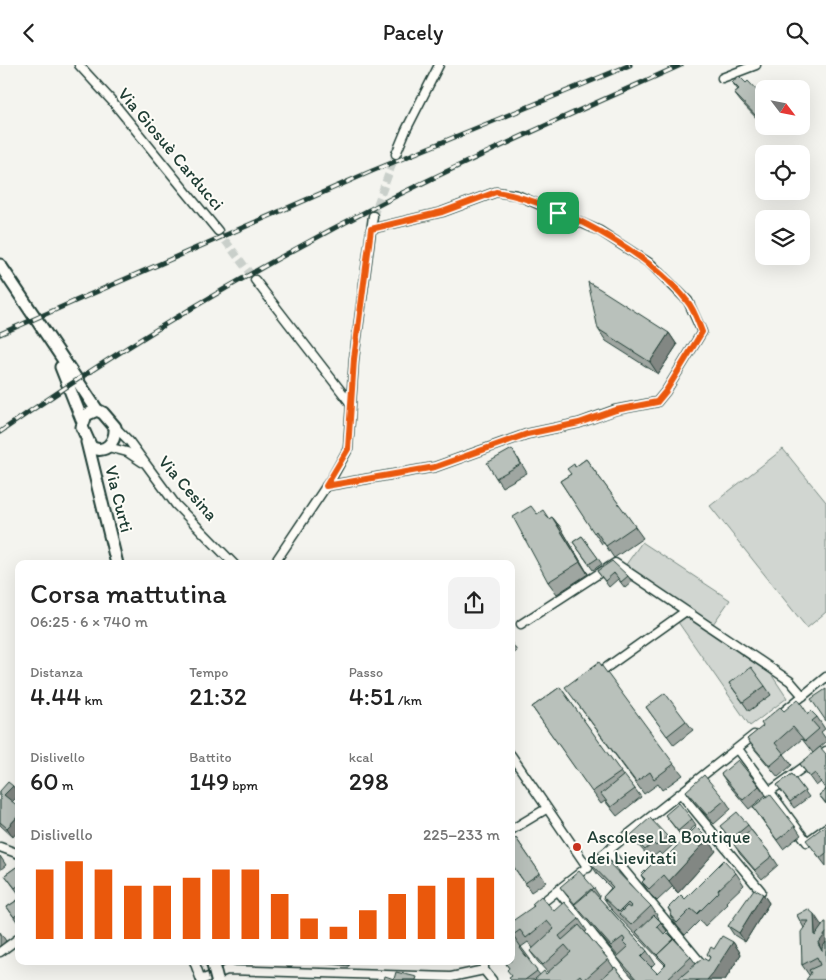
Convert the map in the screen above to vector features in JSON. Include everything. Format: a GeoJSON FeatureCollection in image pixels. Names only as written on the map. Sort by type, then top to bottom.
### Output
{"type":"FeatureCollection","features":[{"type":"Feature","properties":{"kind":"main road"},"geometry":{"type":"LineString","coordinates":[[0,265],[54,349],[97,410],[103,413],[115,427],[113,440],[105,449],[95,478]]}},
{"type":"Feature","properties":{"kind":"main road"},"geometry":{"type":"LineString","coordinates":[[54,349],[82,420],[82,427],[87,442]]}},
{"type":"Feature","properties":{"kind":"main road"},"geometry":{"type":"LineString","coordinates":[[82,420],[86,415],[97,410]]}},
{"type":"Feature","properties":{"kind":"main road","name":"Via Cesina"},"geometry":{"type":"LineString","coordinates":[[87,442],[97,450],[105,449]]}},
{"type":"Feature","properties":{"kind":"main road","name":"Via Curti"},"geometry":{"type":"LineString","coordinates":[[87,442],[116,560]]}},
{"type":"Feature","properties":{"kind":"main road"},"geometry":{"type":"LineString","coordinates":[[213,965],[217,980]]}},
{"type":"Feature","properties":{"kind":"street","name":"Via Giosuè Carducci"},"geometry":{"type":"LineString","coordinates":[[79,65],[112,101],[218,231]]}},
{"type":"Feature","properties":{"kind":"street"},"geometry":{"type":"LineString","coordinates":[[396,154],[439,65]]}},
{"type":"Feature","properties":{"kind":"street"},"geometry":{"type":"LineString","coordinates":[[722,77],[756,65]]}},
{"type":"Feature","properties":{"kind":"street"},"geometry":{"type":"LineString","coordinates":[[326,486],[435,467],[527,434],[579,423],[616,410],[657,402],[666,391],[702,332],[688,301],[651,264],[600,231],[517,195],[496,192],[442,212],[371,229]]}},
{"type":"Feature","properties":{"kind":"street"},"geometry":{"type":"LineString","coordinates":[[277,560],[348,449],[354,359],[373,216]]}},
{"type":"Feature","properties":{"kind":"street"},"geometry":{"type":"LineString","coordinates":[[255,280],[351,404]]}},
{"type":"Feature","properties":{"kind":"street"},"geometry":{"type":"LineString","coordinates":[[115,427],[129,441],[146,465]]}},
{"type":"Feature","properties":{"kind":"street","name":"Via Cesina"},"geometry":{"type":"LineString","coordinates":[[105,449],[127,452],[146,465],[176,505],[230,560]]}},
{"type":"Feature","properties":{"kind":"street"},"geometry":{"type":"LineString","coordinates":[[520,624],[615,563],[790,681],[803,696]]}},
{"type":"Feature","properties":{"kind":"street"},"geometry":{"type":"LineString","coordinates":[[592,678],[686,611]]}},
{"type":"Feature","properties":{"kind":"street"},"geometry":{"type":"LineString","coordinates":[[767,725],[826,677]]}},
{"type":"Feature","properties":{"kind":"street"},"geometry":{"type":"LineString","coordinates":[[535,909],[759,731]]}},
{"type":"Feature","properties":{"kind":"street"},"geometry":{"type":"LineString","coordinates":[[738,749],[807,842],[826,828]]}},
{"type":"Feature","properties":{"kind":"street"},"geometry":{"type":"LineString","coordinates":[[770,792],[826,751]]}},
{"type":"Feature","properties":{"kind":"street"},"geometry":{"type":"LineString","coordinates":[[515,761],[588,868]]}},
{"type":"Feature","properties":{"kind":"street"},"geometry":{"type":"LineString","coordinates":[[681,794],[761,891]]}},
{"type":"Feature","properties":{"kind":"street"},"geometry":{"type":"LineString","coordinates":[[515,828],[546,809]]}},
{"type":"Feature","properties":{"kind":"street"},"geometry":{"type":"LineString","coordinates":[[0,847],[15,853]]}},
{"type":"Feature","properties":{"kind":"street"},"geometry":{"type":"LineString","coordinates":[[609,852],[706,968],[691,980]]}},
{"type":"Feature","properties":{"kind":"street"},"geometry":{"type":"LineString","coordinates":[[558,891],[629,980]]}},
{"type":"Feature","properties":{"kind":"street"},"geometry":{"type":"LineString","coordinates":[[0,952],[15,942]]}},
{"type":"Feature","properties":{"kind":"street"},"geometry":{"type":"LineString","coordinates":[[195,965],[201,980],[227,970],[360,977],[451,977],[484,970]]}},
{"type":"Feature","properties":{"kind":"street"},"geometry":{"type":"LineString","coordinates":[[484,965],[484,970],[492,980]]}},
{"type":"Feature","properties":{"kind":"shaded area"},"geometry":{"type":"Polygon","coordinates":[[[783,449],[826,502],[826,612],[807,628],[710,506],[783,449]]]}},
{"type":"Feature","properties":{"kind":"shaded area"},"geometry":{"type":"Polygon","coordinates":[[[642,542],[730,600],[713,624],[625,566],[642,542]]]}},
{"type":"Feature","properties":{"kind":"shaded area"},"geometry":{"type":"Polygon","coordinates":[[[688,616],[771,674],[787,698],[750,726],[678,622],[688,616]]]}},
{"type":"Feature","properties":{"kind":"building"},"geometry":{"type":"Polygon","coordinates":[[[739,76],[746,83],[748,81],[755,88],[755,115],[734,93],[739,89],[732,82],[739,76]]]}},
{"type":"Feature","properties":{"kind":"building"},"geometry":{"type":"Polygon","coordinates":[[[588,282],[669,333],[650,362],[598,329],[588,282]]]}},
{"type":"Feature","properties":{"kind":"building"},"geometry":{"type":"Polygon","coordinates":[[[512,449],[521,464],[496,478],[487,463],[512,449]]]}},
{"type":"Feature","properties":{"kind":"building"},"geometry":{"type":"Polygon","coordinates":[[[586,459],[635,526],[606,546],[596,531],[594,533],[560,481],[571,474],[567,469],[574,464],[575,467],[586,459]]]}},
{"type":"Feature","properties":{"kind":"building"},"geometry":{"type":"Polygon","coordinates":[[[531,506],[537,514],[543,510],[549,519],[552,517],[580,562],[548,582],[513,517],[531,506]]]}},
{"type":"Feature","properties":{"kind":"building"},"geometry":{"type":"Polygon","coordinates":[[[582,536],[598,558],[589,564],[573,542],[582,536]]]}},
{"type":"Feature","properties":{"kind":"building"},"geometry":{"type":"Polygon","coordinates":[[[612,561],[628,576],[621,582],[614,573],[605,581],[597,571],[612,561]]]}},
{"type":"Feature","properties":{"kind":"building"},"geometry":{"type":"Polygon","coordinates":[[[599,662],[674,764],[654,779],[650,772],[636,782],[565,687],[599,662]]]}},
{"type":"Feature","properties":{"kind":"building"},"geometry":{"type":"Polygon","coordinates":[[[751,667],[765,686],[743,702],[729,683],[751,667]]]}},
{"type":"Feature","properties":{"kind":"building"},"geometry":{"type":"Polygon","coordinates":[[[560,687],[621,772],[592,792],[532,707],[560,687]]]}},
{"type":"Feature","properties":{"kind":"building"},"geometry":{"type":"Polygon","coordinates":[[[826,689],[826,721],[811,699],[826,689]]]}},
{"type":"Feature","properties":{"kind":"building"},"geometry":{"type":"Polygon","coordinates":[[[665,693],[686,721],[667,736],[646,707],[665,693]]]}},
{"type":"Feature","properties":{"kind":"building"},"geometry":{"type":"Polygon","coordinates":[[[798,699],[808,714],[811,711],[817,717],[812,721],[819,729],[805,741],[793,727],[775,743],[784,754],[770,766],[747,739],[763,726],[761,723],[780,707],[784,711],[798,699]]]}},
{"type":"Feature","properties":{"kind":"building"},"geometry":{"type":"Polygon","coordinates":[[[820,747],[826,754],[826,790],[815,773],[810,777],[800,764],[820,747]]]}},
{"type":"Feature","properties":{"kind":"building"},"geometry":{"type":"Polygon","coordinates":[[[738,760],[759,786],[743,800],[721,774],[738,760]]]}},
{"type":"Feature","properties":{"kind":"building"},"geometry":{"type":"Polygon","coordinates":[[[792,774],[805,791],[790,802],[777,785],[792,774]]]}},
{"type":"Feature","properties":{"kind":"building"},"geometry":{"type":"Polygon","coordinates":[[[624,775],[635,789],[611,807],[601,794],[624,775]]]}},
{"type":"Feature","properties":{"kind":"building"},"geometry":{"type":"Polygon","coordinates":[[[704,775],[725,800],[707,815],[686,791],[704,775]]]}},
{"type":"Feature","properties":{"kind":"building"},"geometry":{"type":"Polygon","coordinates":[[[8,782],[13,786],[4,795],[15,804],[15,819],[7,828],[0,822],[0,791],[8,782]]]}},
{"type":"Feature","properties":{"kind":"building"},"geometry":{"type":"Polygon","coordinates":[[[826,790],[826,803],[819,795],[826,790]]]}},
{"type":"Feature","properties":{"kind":"building"},"geometry":{"type":"Polygon","coordinates":[[[770,794],[795,826],[777,840],[753,807],[770,794]]]}},
{"type":"Feature","properties":{"kind":"building"},"geometry":{"type":"Polygon","coordinates":[[[679,803],[692,819],[678,831],[665,815],[679,803]]]}},
{"type":"Feature","properties":{"kind":"building"},"geometry":{"type":"Polygon","coordinates":[[[737,812],[748,825],[731,839],[720,826],[737,812]]]}},
{"type":"Feature","properties":{"kind":"building"},"geometry":{"type":"Polygon","coordinates":[[[650,818],[667,836],[656,846],[653,843],[645,850],[631,835],[650,818]]]}},
{"type":"Feature","properties":{"kind":"building"},"geometry":{"type":"Polygon","coordinates":[[[826,825],[826,853],[820,858],[806,840],[826,825]]]}},
{"type":"Feature","properties":{"kind":"building"},"geometry":{"type":"Polygon","coordinates":[[[696,827],[708,839],[669,881],[664,875],[649,889],[642,882],[645,879],[641,875],[655,861],[658,865],[696,827]]]}},
{"type":"Feature","properties":{"kind":"building"},"geometry":{"type":"Polygon","coordinates":[[[751,830],[772,856],[755,870],[734,845],[751,830]]]}},
{"type":"Feature","properties":{"kind":"building"},"geometry":{"type":"Polygon","coordinates":[[[515,839],[540,873],[525,883],[515,869],[515,839]]]}},
{"type":"Feature","properties":{"kind":"building"},"geometry":{"type":"Polygon","coordinates":[[[599,853],[651,906],[631,925],[619,914],[627,906],[632,907],[628,903],[619,912],[603,897],[613,887],[590,863],[599,853]]]}},
{"type":"Feature","properties":{"kind":"building"},"geometry":{"type":"Polygon","coordinates":[[[724,860],[736,873],[697,914],[691,909],[677,923],[670,915],[672,913],[668,908],[681,895],[685,899],[724,860]]]}},
{"type":"Feature","properties":{"kind":"building"},"geometry":{"type":"Polygon","coordinates":[[[15,868],[15,888],[5,875],[15,868]]]}},
{"type":"Feature","properties":{"kind":"building"},"geometry":{"type":"Polygon","coordinates":[[[579,871],[594,888],[575,904],[560,887],[579,871]]]}},
{"type":"Feature","properties":{"kind":"building"},"geometry":{"type":"Polygon","coordinates":[[[591,889],[647,951],[641,957],[657,973],[666,964],[657,955],[674,939],[691,957],[666,980],[637,980],[617,957],[628,947],[623,942],[625,940],[623,937],[611,946],[574,904],[591,889]]]}},
{"type":"Feature","properties":{"kind":"building"},"geometry":{"type":"Polygon","coordinates":[[[754,889],[763,894],[739,933],[728,926],[754,889]]]}},
{"type":"Feature","properties":{"kind":"building"},"geometry":{"type":"Polygon","coordinates":[[[541,896],[554,911],[564,902],[579,919],[559,936],[562,940],[579,925],[608,959],[584,980],[580,975],[574,980],[534,980],[544,971],[546,974],[571,952],[565,945],[543,965],[530,951],[554,929],[547,921],[526,938],[520,930],[515,934],[515,919],[534,906],[532,904],[541,896]]]}},
{"type":"Feature","properties":{"kind":"building"},"geometry":{"type":"Polygon","coordinates":[[[15,902],[14,917],[7,907],[15,902]]]}},
{"type":"Feature","properties":{"kind":"building"},"geometry":{"type":"Polygon","coordinates":[[[808,909],[814,914],[815,936],[826,922],[826,933],[818,944],[822,951],[826,942],[826,980],[806,980],[811,973],[809,970],[820,965],[817,957],[802,965],[801,932],[809,921],[800,921],[797,915],[808,909]]]}},
{"type":"Feature","properties":{"kind":"building"},"geometry":{"type":"Polygon","coordinates":[[[654,915],[661,922],[657,926],[665,935],[668,933],[674,939],[657,955],[636,932],[654,915]]]}},
{"type":"Feature","properties":{"kind":"building"},"geometry":{"type":"Polygon","coordinates":[[[722,936],[733,942],[707,980],[677,980],[703,958],[708,961],[710,957],[707,954],[711,947],[714,949],[722,936]]]}},
{"type":"Feature","properties":{"kind":"building"},"geometry":{"type":"Polygon","coordinates":[[[515,938],[537,971],[525,980],[511,980],[509,978],[512,976],[507,970],[509,968],[507,965],[515,965],[515,938]]]}},
{"type":"Feature","properties":{"kind":"building"},"geometry":{"type":"Polygon","coordinates":[[[615,967],[624,980],[600,980],[615,967]]]}},
{"type":"Feature","properties":{"kind":"building"},"geometry":{"type":"Polygon","coordinates":[[[396,972],[417,977],[416,980],[384,980],[385,976],[394,979],[396,972]]]}},
{"type":"Feature","properties":{"kind":"tunnel"},"geometry":{"type":"LineString","coordinates":[[373,216],[396,154]]}},
{"type":"Feature","properties":{"kind":"tunnel"},"geometry":{"type":"LineString","coordinates":[[218,231],[255,280]]}},
{"type":"Feature","properties":{"kind":"railway"},"geometry":{"type":"LineString","coordinates":[[0,334],[372,171],[630,65]]}},
{"type":"Feature","properties":{"kind":"railway"},"geometry":{"type":"LineString","coordinates":[[0,432],[48,399],[193,307],[343,223],[537,129],[681,65]]}},
{"type":"Feature","properties":{"kind":"place","name":"Ascolese La Boutique dei Lievitati"},"geometry":{"type":"Point","coordinates":[577,847]}},
{"type":"Feature","properties":{"kind":"route"},"geometry":{"type":"LineString","coordinates":[[496,192],[517,195],[558,213],[600,231],[651,264],[688,301],[702,332],[666,391],[657,402],[616,410],[579,423],[527,434],[435,467],[326,486],[348,449],[354,359],[368,265],[371,229],[442,212],[496,192]]}}]}
